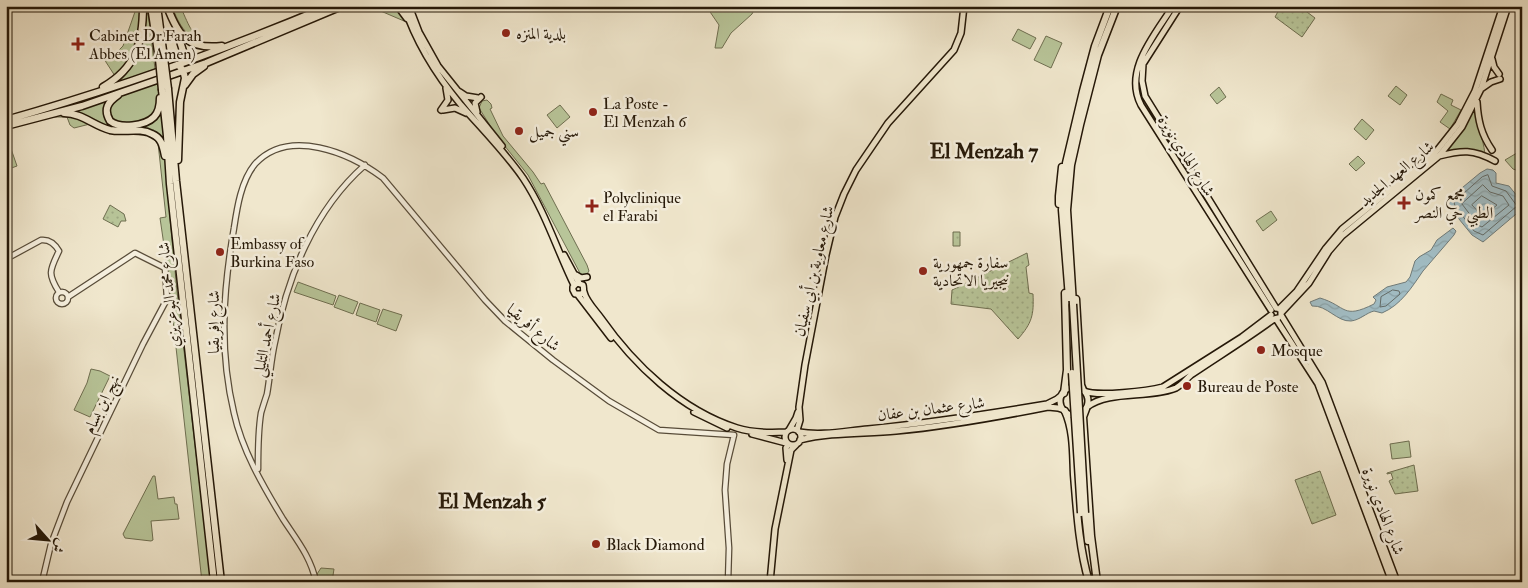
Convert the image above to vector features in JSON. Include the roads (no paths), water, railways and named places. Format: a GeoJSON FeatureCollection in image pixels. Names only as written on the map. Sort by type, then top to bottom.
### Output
{"type":"FeatureCollection","features":[{"type":"Feature","properties":{"kind":"highway"},"geometry":{"type":"LineString","coordinates":[[87,95],[110,83],[129,66],[140,42],[143,6]]}},
{"type":"Feature","properties":{"kind":"highway","name":"شارع محمد البوعزيزي"},"geometry":{"type":"LineString","coordinates":[[151,6],[161,58]]}},
{"type":"Feature","properties":{"kind":"highway","name":"شارع محمد البوعزيزي"},"geometry":{"type":"LineString","coordinates":[[158,6],[173,184],[214,582]]}},
{"type":"Feature","properties":{"kind":"highway"},"geometry":{"type":"LineString","coordinates":[[168,6],[184,54],[179,67],[185,78],[182,91],[173,184]]}},
{"type":"Feature","properties":{"kind":"highway"},"geometry":{"type":"LineString","coordinates":[[6,126],[82,106],[133,87],[329,6]]}},
{"type":"Feature","properties":{"kind":"highway"},"geometry":{"type":"LineString","coordinates":[[6,120],[179,67],[211,61],[342,6]]}},
{"type":"Feature","properties":{"kind":"highway"},"geometry":{"type":"LineString","coordinates":[[398,6],[408,18]]}},
{"type":"Feature","properties":{"kind":"highway"},"geometry":{"type":"LineString","coordinates":[[1083,391],[1081,385],[1074,269],[1063,233],[1062,210],[1066,163],[1083,91],[1110,6]]}},
{"type":"Feature","properties":{"kind":"highway"},"geometry":{"type":"LineString","coordinates":[[1063,393],[1067,370],[1066,242],[1071,165],[1097,50],[1117,6]]}},
{"type":"Feature","properties":{"kind":"highway"},"geometry":{"type":"LineString","coordinates":[[174,26],[184,38],[196,45],[207,47],[236,44]]}},
{"type":"Feature","properties":{"kind":"highway"},"geometry":{"type":"LineString","coordinates":[[182,91],[193,74],[211,61]]}},
{"type":"Feature","properties":{"kind":"highway"},"geometry":{"type":"LineString","coordinates":[[133,87],[113,98],[108,104],[106,109],[107,116],[113,124],[133,125],[150,120],[157,112],[164,90]]}},
{"type":"Feature","properties":{"kind":"highway"},"geometry":{"type":"LineString","coordinates":[[87,119],[82,113],[82,106],[85,101],[100,91]]}},
{"type":"Feature","properties":{"kind":"highway"},"geometry":{"type":"LineString","coordinates":[[58,113],[72,113],[100,127],[111,130],[147,132],[157,136],[163,148],[173,184]]}},
{"type":"Feature","properties":{"kind":"highway","name":"شارع محمد البوعزيزي"},"geometry":{"type":"LineString","coordinates":[[173,184],[221,582]]}},
{"type":"Feature","properties":{"kind":"highway"},"geometry":{"type":"LineString","coordinates":[[1066,242],[1089,582]]}},
{"type":"Feature","properties":{"kind":"highway"},"geometry":{"type":"LineString","coordinates":[[1086,408],[1083,418],[1096,582]]}},
{"type":"Feature","properties":{"kind":"highway"},"geometry":{"type":"LineString","coordinates":[[1065,411],[1071,429],[1078,528],[1089,582]]}},
{"type":"Feature","properties":{"kind":"highway"},"geometry":{"type":"LineString","coordinates":[[1083,513],[1096,582]]}},
{"type":"Feature","properties":{"kind":"main road"},"geometry":{"type":"LineString","coordinates":[[404,6],[432,66],[523,179],[577,284],[584,286],[581,293]]}},
{"type":"Feature","properties":{"kind":"main road"},"geometry":{"type":"LineString","coordinates":[[409,6],[428,50],[525,178],[545,212],[574,274],[577,284],[573,292],[581,293],[624,348],[652,375],[686,403],[709,417],[737,428],[757,432],[798,431],[801,436],[798,443],[791,450],[774,529],[770,582]]}},
{"type":"Feature","properties":{"kind":"main road","name":"شارع معاوية بن أبي سفيان"},"geometry":{"type":"LineString","coordinates":[[798,431],[800,420],[799,407],[805,365],[835,217],[856,170],[888,123],[954,50],[961,33],[964,6]]}},
{"type":"Feature","properties":{"kind":"main road","name":"شارع الهادي نويرة"},"geometry":{"type":"LineString","coordinates":[[1173,6],[1139,62],[1135,80],[1137,95],[1144,110],[1322,382],[1397,582]]}},
{"type":"Feature","properties":{"kind":"main road","name":"شارع الهادي نويرة"},"geometry":{"type":"LineString","coordinates":[[1180,6],[1143,64],[1142,81],[1145,96],[1318,384],[1392,582]]}},
{"type":"Feature","properties":{"kind":"main road","name":"شارع العهد الجديد"},"geometry":{"type":"LineString","coordinates":[[1086,408],[1102,399],[1155,393],[1177,387],[1190,376],[1245,341],[1276,313],[1297,291],[1326,248],[1342,229],[1435,153],[1461,121],[1472,98],[1503,6]]}},
{"type":"Feature","properties":{"kind":"main road","name":"شارع العهد الجديد"},"geometry":{"type":"LineString","coordinates":[[1083,391],[1100,394],[1163,387],[1242,337],[1300,294],[1329,251],[1347,231],[1439,156],[1464,124],[1481,89],[1508,6]]}},
{"type":"Feature","properties":{"kind":"main road"},"geometry":{"type":"LineString","coordinates":[[1481,89],[1500,77],[1494,67],[1492,57]]}},
{"type":"Feature","properties":{"kind":"main road"},"geometry":{"type":"LineString","coordinates":[[444,83],[448,100],[442,110],[459,109],[473,119]]}},
{"type":"Feature","properties":{"kind":"main road"},"geometry":{"type":"LineString","coordinates":[[456,89],[466,96],[480,98],[475,105],[480,119]]}},
{"type":"Feature","properties":{"kind":"main road"},"geometry":{"type":"LineString","coordinates":[[1477,99],[1480,127],[1485,141],[1492,150]]}},
{"type":"Feature","properties":{"kind":"main road"},"geometry":{"type":"LineString","coordinates":[[1439,156],[1464,151],[1475,152],[1495,161]]}},
{"type":"Feature","properties":{"kind":"main road"},"geometry":{"type":"LineString","coordinates":[[574,274],[581,278],[587,277]]}},
{"type":"Feature","properties":{"kind":"main road"},"geometry":{"type":"LineString","coordinates":[[581,293],[610,337],[633,362],[685,406],[705,419],[724,427],[787,444],[798,443]]}},
{"type":"Feature","properties":{"kind":"main road"},"geometry":{"type":"LineString","coordinates":[[1075,387],[1083,391],[1088,399],[1086,408],[1074,415],[1065,411],[1061,402],[1063,393],[1075,387]]}},
{"type":"Feature","properties":{"kind":"main road","name":"شارع عثمان بن عفان"},"geometry":{"type":"LineString","coordinates":[[798,431],[819,433],[960,419],[1047,404],[1057,399],[1063,393]]}},
{"type":"Feature","properties":{"kind":"main road"},"geometry":{"type":"LineString","coordinates":[[788,466],[787,444],[784,439],[796,418],[799,407]]}},
{"type":"Feature","properties":{"kind":"main road","name":"شارع عثمان بن عفان"},"geometry":{"type":"LineString","coordinates":[[798,443],[819,437],[960,424],[1048,407],[1065,411]]}},
{"type":"Feature","properties":{"kind":"main road"},"geometry":{"type":"LineString","coordinates":[[800,420],[805,428],[819,433]]}},
{"type":"Feature","properties":{"kind":"street","name":"شارع إفريقيا"},"geometry":{"type":"LineString","coordinates":[[316,582],[311,563],[282,517],[247,451],[233,411],[226,364],[224,328],[226,280],[236,215],[244,185],[255,165],[273,152],[291,146],[330,150],[365,165]]}},
{"type":"Feature","properties":{"kind":"street","name":"شارع أفريقيا"},"geometry":{"type":"LineString","coordinates":[[365,165],[389,183],[485,300],[505,321],[553,360],[609,401],[659,430],[734,435],[727,464],[725,490],[729,548],[728,582]]}},
{"type":"Feature","properties":{"kind":"street","name":"شارع أحمد التليلي"},"geometry":{"type":"LineString","coordinates":[[258,472],[261,413],[266,395],[275,340],[295,270],[302,252],[328,208],[353,176],[365,165]]}},
{"type":"Feature","properties":{"kind":"street"},"geometry":{"type":"LineString","coordinates":[[6,259],[39,241],[44,239],[50,241],[59,251],[51,267],[50,275],[59,292]]}},
{"type":"Feature","properties":{"kind":"street","name":"نهج ابن بسام"},"geometry":{"type":"LineString","coordinates":[[42,582],[51,544],[67,502],[143,344],[167,299],[165,268],[135,252],[68,296]]}},
{"type":"Feature","properties":{"kind":"street"},"geometry":{"type":"LineString","coordinates":[[59,292],[64,292],[68,296],[66,303],[61,304],[56,299],[59,292]]}},
{"type":"Feature","properties":{"kind":"street"},"geometry":{"type":"LineString","coordinates":[[247,451],[258,450]]}},
{"type":"Feature","properties":{"kind":"water"},"geometry":{"type":"Polygon","coordinates":[[[1487,169],[1493,170],[1496,173],[1496,183],[1509,186],[1522,202],[1522,209],[1483,242],[1472,235],[1450,208],[1449,202],[1451,197],[1487,169]]]}},
{"type":"Feature","properties":{"kind":"water"},"geometry":{"type":"Polygon","coordinates":[[[1453,228],[1456,231],[1454,235],[1405,295],[1389,310],[1382,313],[1374,311],[1357,319],[1346,321],[1322,308],[1312,306],[1310,302],[1320,298],[1350,311],[1364,309],[1374,304],[1376,300],[1373,297],[1387,287],[1406,282],[1410,277],[1415,261],[1431,250],[1437,240],[1453,228]]]}},
{"type":"Feature","properties":{"kind":"place","name":"بلدية المنزه"},"geometry":{"type":"Point","coordinates":[506,33]}},
{"type":"Feature","properties":{"kind":"place","name":"Cabinet Dr.Farah Abbes (El Amen)"},"geometry":{"type":"Point","coordinates":[78,44]}},
{"type":"Feature","properties":{"kind":"place","name":"La Poste - El Menzah 6"},"geometry":{"type":"Point","coordinates":[593,112]}},
{"type":"Feature","properties":{"kind":"place","name":"سني جميل"},"geometry":{"type":"Point","coordinates":[519,131]}},
{"type":"Feature","properties":{"kind":"place","name":"مجمع كمون الطبي حي النصر"},"geometry":{"type":"Point","coordinates":[1404,203]}},
{"type":"Feature","properties":{"kind":"place","name":"Polyclinique el Farabi"},"geometry":{"type":"Point","coordinates":[592,206]}},
{"type":"Feature","properties":{"kind":"place","name":"Embassy of Burkina Faso"},"geometry":{"type":"Point","coordinates":[220,252]}},
{"type":"Feature","properties":{"kind":"place","name":"سفارة جمهورية نيجيريا الاتحادية"},"geometry":{"type":"Point","coordinates":[923,271]}},
{"type":"Feature","properties":{"kind":"place","name":"Mosque"},"geometry":{"type":"Point","coordinates":[1261,350]}},
{"type":"Feature","properties":{"kind":"place","name":"Bureau de Poste"},"geometry":{"type":"Point","coordinates":[1187,386]}},
{"type":"Feature","properties":{"kind":"place","name":"Black Diamond"},"geometry":{"type":"Point","coordinates":[596,544]}},
{"type":"Feature","properties":{"kind":"district","name":"El Menzah 7"},"geometry":{"type":"Point","coordinates":[984,151]}},
{"type":"Feature","properties":{"kind":"district","name":"El Menzah 5"},"geometry":{"type":"Point","coordinates":[492,501]}}]}
